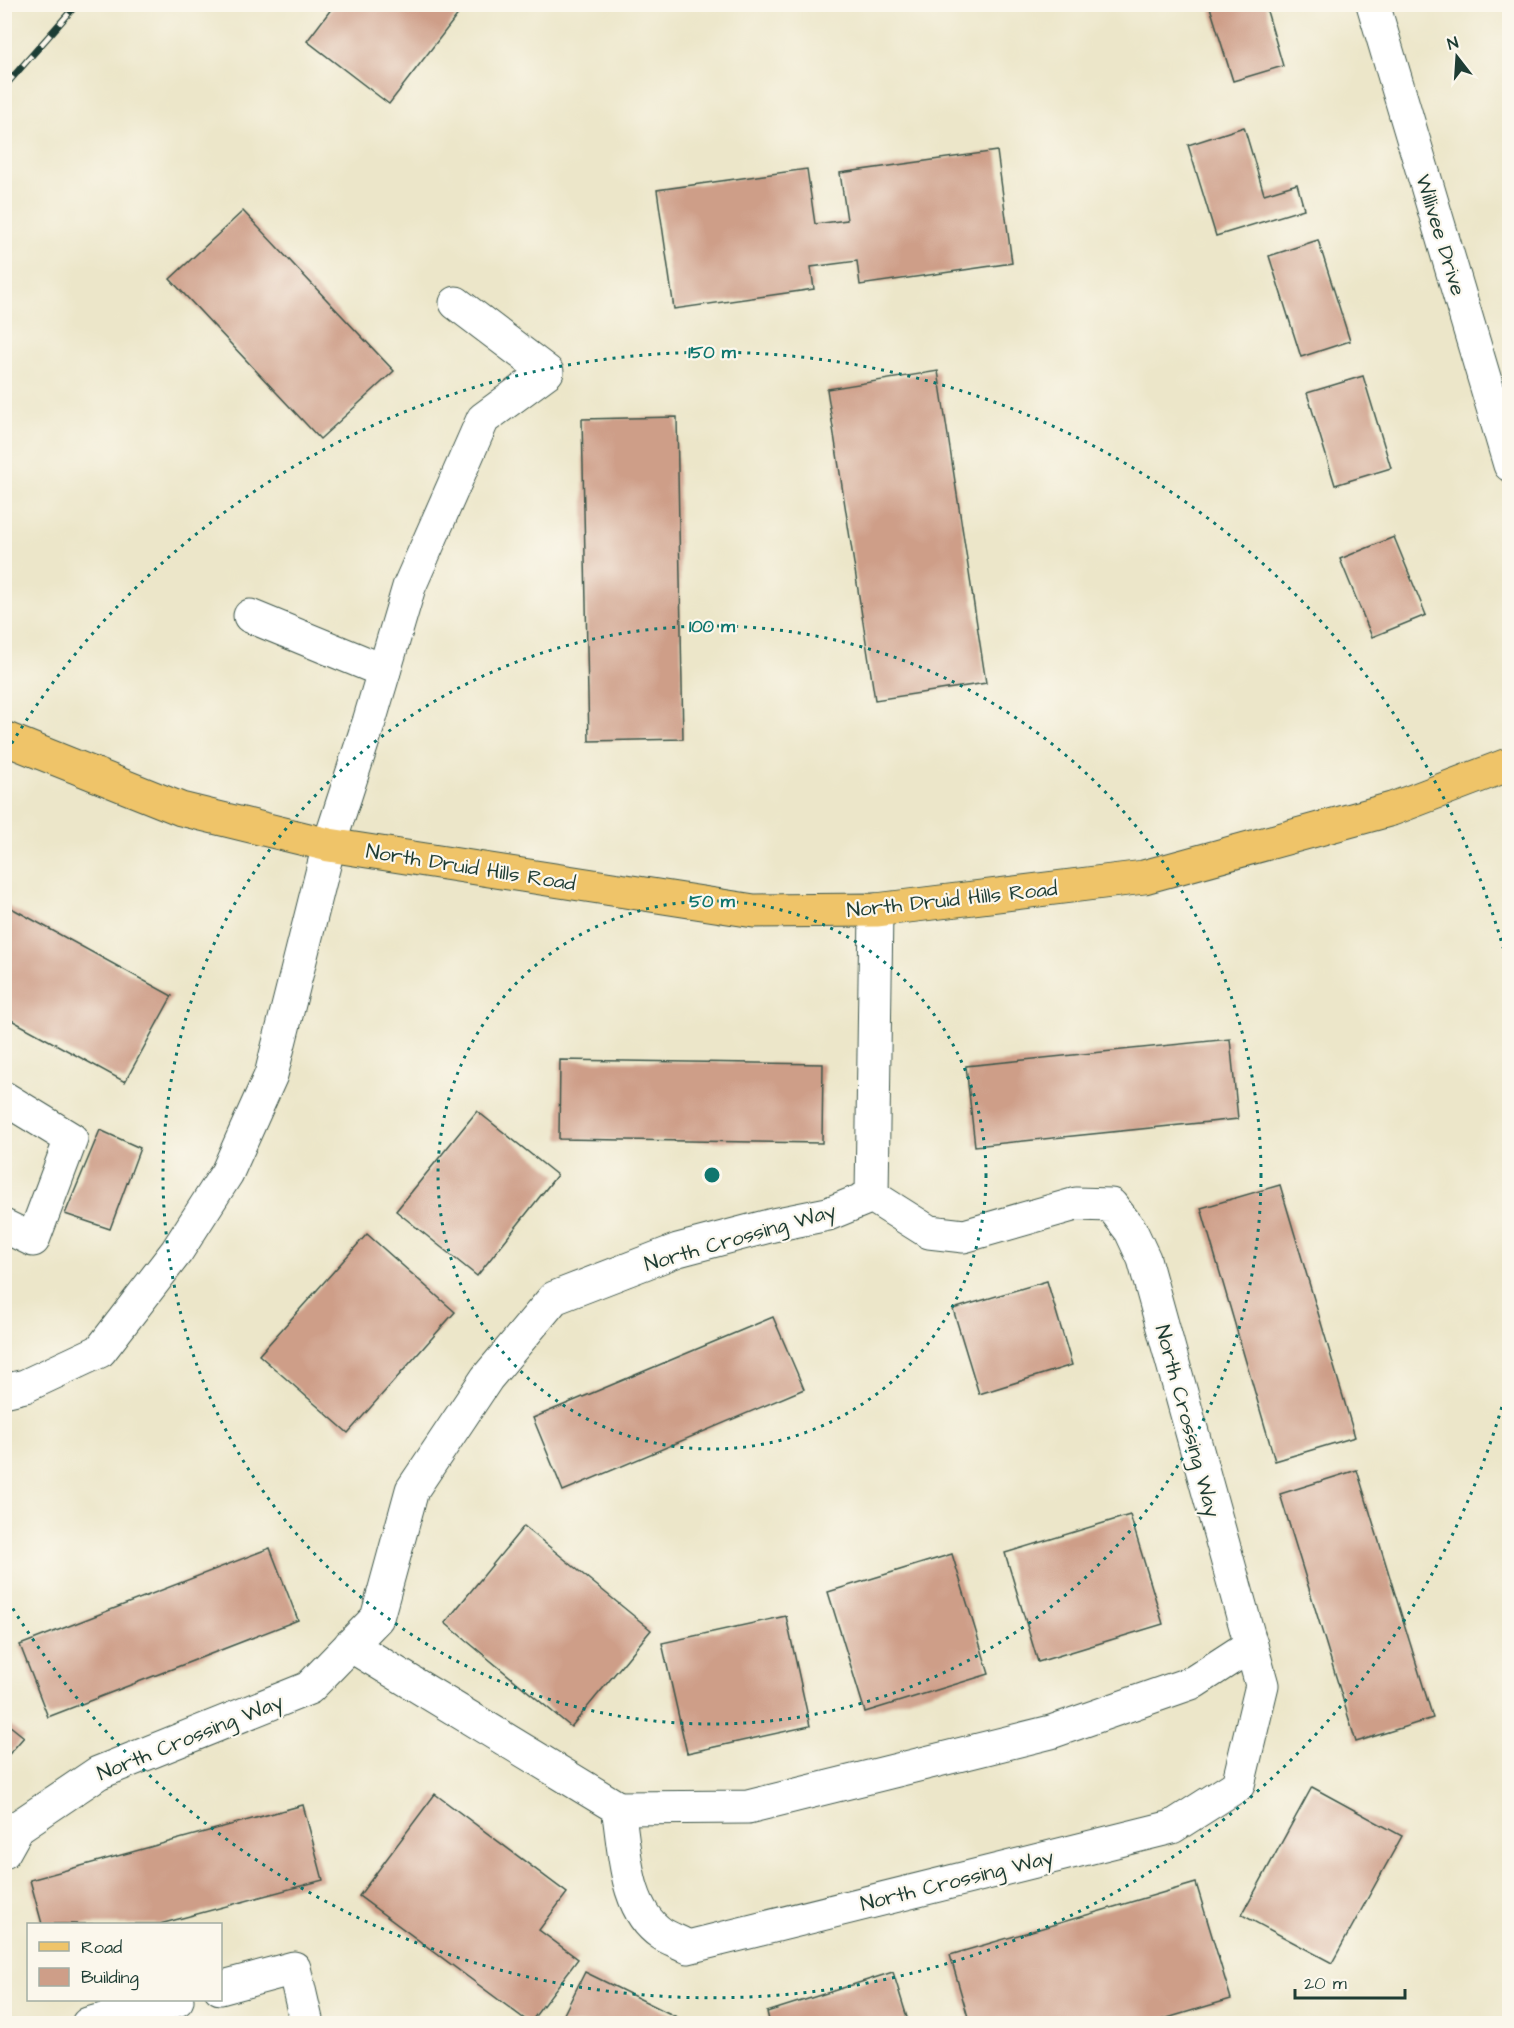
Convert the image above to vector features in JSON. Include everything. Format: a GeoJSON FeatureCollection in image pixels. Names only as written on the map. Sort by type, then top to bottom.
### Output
{"type":"FeatureCollection","features":[{"type":"Feature","properties":{"kind":"main road","name":"North Druid Hills Road"},"geometry":{"type":"LineString","coordinates":[[4,738],[181,809],[329,845],[754,911],[876,910],[1144,878],[1392,809],[1509,764]]}},
{"type":"Feature","properties":{"kind":"street","name":"Willivee Drive"},"geometry":{"type":"LineString","coordinates":[[1373,4],[1509,465]]}},
{"type":"Feature","properties":{"kind":"street"},"geometry":{"type":"LineString","coordinates":[[4,1391],[25,1386],[100,1351],[177,1251],[227,1173],[271,1075],[329,845],[409,587],[483,419],[547,372],[456,303]]}},
{"type":"Feature","properties":{"kind":"street"},"geometry":{"type":"LineString","coordinates":[[250,616],[384,671]]}},
{"type":"Feature","properties":{"kind":"street"},"geometry":{"type":"LineString","coordinates":[[872,1196],[876,910]]}},
{"type":"Feature","properties":{"kind":"street"},"geometry":{"type":"LineString","coordinates":[[4,1098],[71,1139],[33,1240],[4,1226]]}},
{"type":"Feature","properties":{"kind":"street","name":"North Crossing Way"},"geometry":{"type":"LineString","coordinates":[[4,1852],[18,1827],[98,1773],[309,1688],[377,1618],[412,1490],[487,1378],[554,1298],[678,1250],[773,1224],[828,1214],[872,1196],[929,1232],[964,1236],[1076,1204],[1111,1205],[1131,1231],[1144,1259],[1262,1685],[1238,1785],[1172,1827],[688,1947],[661,1933],[644,1915],[631,1888],[618,1808]]}},
{"type":"Feature","properties":{"kind":"street"},"geometry":{"type":"LineString","coordinates":[[350,1645],[618,1808],[748,1807],[1052,1732],[1194,1682],[1251,1645]]}},
{"type":"Feature","properties":{"kind":"street"},"geometry":{"type":"LineString","coordinates":[[222,1987],[294,1968],[307,2024]]}},
{"type":"Feature","properties":{"kind":"street"},"geometry":{"type":"LineString","coordinates":[[88,2024],[173,2001]]}},
{"type":"Feature","properties":{"kind":"building"},"geometry":{"type":"Polygon","coordinates":[[[335,4],[466,4],[389,104],[307,41],[335,4]]]}},
{"type":"Feature","properties":{"kind":"building"},"geometry":{"type":"Polygon","coordinates":[[[1209,4],[1265,4],[1283,66],[1233,81],[1209,4]]]}},
{"type":"Feature","properties":{"kind":"building"},"geometry":{"type":"Polygon","coordinates":[[[1244,127],[1264,194],[1297,184],[1304,209],[1216,236],[1188,145],[1244,127]]]}},
{"type":"Feature","properties":{"kind":"building"},"geometry":{"type":"Polygon","coordinates":[[[997,151],[1012,263],[860,285],[857,261],[811,267],[814,289],[674,309],[657,190],[807,169],[815,224],[847,220],[840,173],[997,151]]]}},
{"type":"Feature","properties":{"kind":"building"},"geometry":{"type":"Polygon","coordinates":[[[243,211],[394,371],[320,439],[170,279],[243,211]]]}},
{"type":"Feature","properties":{"kind":"building"},"geometry":{"type":"Polygon","coordinates":[[[1318,240],[1350,341],[1301,357],[1269,256],[1318,240]]]}},
{"type":"Feature","properties":{"kind":"building"},"geometry":{"type":"Polygon","coordinates":[[[938,371],[986,683],[875,700],[827,389],[938,371]]]}},
{"type":"Feature","properties":{"kind":"building"},"geometry":{"type":"Polygon","coordinates":[[[1363,376],[1391,468],[1335,485],[1307,393],[1363,376]]]}},
{"type":"Feature","properties":{"kind":"building"},"geometry":{"type":"Polygon","coordinates":[[[677,417],[683,739],[589,741],[582,419],[677,417]]]}},
{"type":"Feature","properties":{"kind":"building"},"geometry":{"type":"Polygon","coordinates":[[[1394,537],[1426,615],[1372,637],[1340,559],[1394,537]]]}},
{"type":"Feature","properties":{"kind":"building"},"geometry":{"type":"Polygon","coordinates":[[[4,904],[172,996],[125,1082],[4,1016],[4,904]]]}},
{"type":"Feature","properties":{"kind":"building"},"geometry":{"type":"Polygon","coordinates":[[[1230,1039],[1238,1119],[975,1146],[966,1066],[1230,1039]]]}},
{"type":"Feature","properties":{"kind":"building"},"geometry":{"type":"Polygon","coordinates":[[[560,1060],[823,1064],[822,1143],[559,1139],[560,1060]]]}},
{"type":"Feature","properties":{"kind":"building"},"geometry":{"type":"Polygon","coordinates":[[[477,1111],[557,1175],[477,1276],[396,1211],[477,1111]]]}},
{"type":"Feature","properties":{"kind":"building"},"geometry":{"type":"Polygon","coordinates":[[[100,1130],[140,1148],[110,1229],[65,1214],[100,1130]]]}},
{"type":"Feature","properties":{"kind":"building"},"geometry":{"type":"Polygon","coordinates":[[[1280,1185],[1355,1437],[1275,1461],[1201,1208],[1280,1185]]]}},
{"type":"Feature","properties":{"kind":"building"},"geometry":{"type":"Polygon","coordinates":[[[367,1234],[455,1312],[348,1433],[259,1355],[367,1234]]]}},
{"type":"Feature","properties":{"kind":"building"},"geometry":{"type":"Polygon","coordinates":[[[1047,1281],[1072,1365],[979,1394],[953,1309],[1047,1281]]]}},
{"type":"Feature","properties":{"kind":"building"},"geometry":{"type":"Polygon","coordinates":[[[773,1317],[804,1389],[563,1491],[533,1418],[773,1317]]]}},
{"type":"Feature","properties":{"kind":"building"},"geometry":{"type":"Polygon","coordinates":[[[1357,1470],[1433,1718],[1356,1742],[1280,1494],[1357,1470]]]}},
{"type":"Feature","properties":{"kind":"building"},"geometry":{"type":"Polygon","coordinates":[[[1130,1515],[1163,1624],[1038,1662],[1005,1553],[1130,1515]]]}},
{"type":"Feature","properties":{"kind":"building"},"geometry":{"type":"Polygon","coordinates":[[[524,1526],[651,1630],[571,1727],[445,1623],[524,1526]]]}},
{"type":"Feature","properties":{"kind":"building"},"geometry":{"type":"Polygon","coordinates":[[[270,1548],[298,1620],[48,1717],[20,1645],[270,1548]]]}},
{"type":"Feature","properties":{"kind":"building"},"geometry":{"type":"Polygon","coordinates":[[[952,1554],[989,1674],[865,1712],[828,1592],[952,1554]]]}},
{"type":"Feature","properties":{"kind":"building"},"geometry":{"type":"Polygon","coordinates":[[[786,1616],[810,1726],[687,1753],[662,1643],[786,1616]]]}},
{"type":"Feature","properties":{"kind":"building"},"geometry":{"type":"Polygon","coordinates":[[[4,1721],[24,1737],[4,1760],[4,1721]]]}},
{"type":"Feature","properties":{"kind":"building"},"geometry":{"type":"Polygon","coordinates":[[[1312,1787],[1402,1836],[1332,1963],[1242,1915],[1312,1787]]]}},
{"type":"Feature","properties":{"kind":"building"},"geometry":{"type":"Polygon","coordinates":[[[435,1794],[567,1893],[539,1930],[578,1959],[530,2023],[359,1896],[435,1794]]]}},
{"type":"Feature","properties":{"kind":"building"},"geometry":{"type":"Polygon","coordinates":[[[303,1805],[323,1880],[164,1923],[42,1923],[30,1880],[303,1805]]]}},
{"type":"Feature","properties":{"kind":"building"},"geometry":{"type":"Polygon","coordinates":[[[1196,1883],[1231,1999],[1147,2024],[970,2024],[950,1955],[1196,1883]]]}},
{"type":"Feature","properties":{"kind":"building"},"geometry":{"type":"Polygon","coordinates":[[[585,1972],[691,2024],[559,2024],[585,1972]]]}},
{"type":"Feature","properties":{"kind":"building"},"geometry":{"type":"Polygon","coordinates":[[[893,1972],[909,2024],[770,2024],[767,2012],[893,1972]]]}},
{"type":"Feature","properties":{"kind":"railway"},"geometry":{"type":"LineString","coordinates":[[4,87],[77,4]]}}]}
